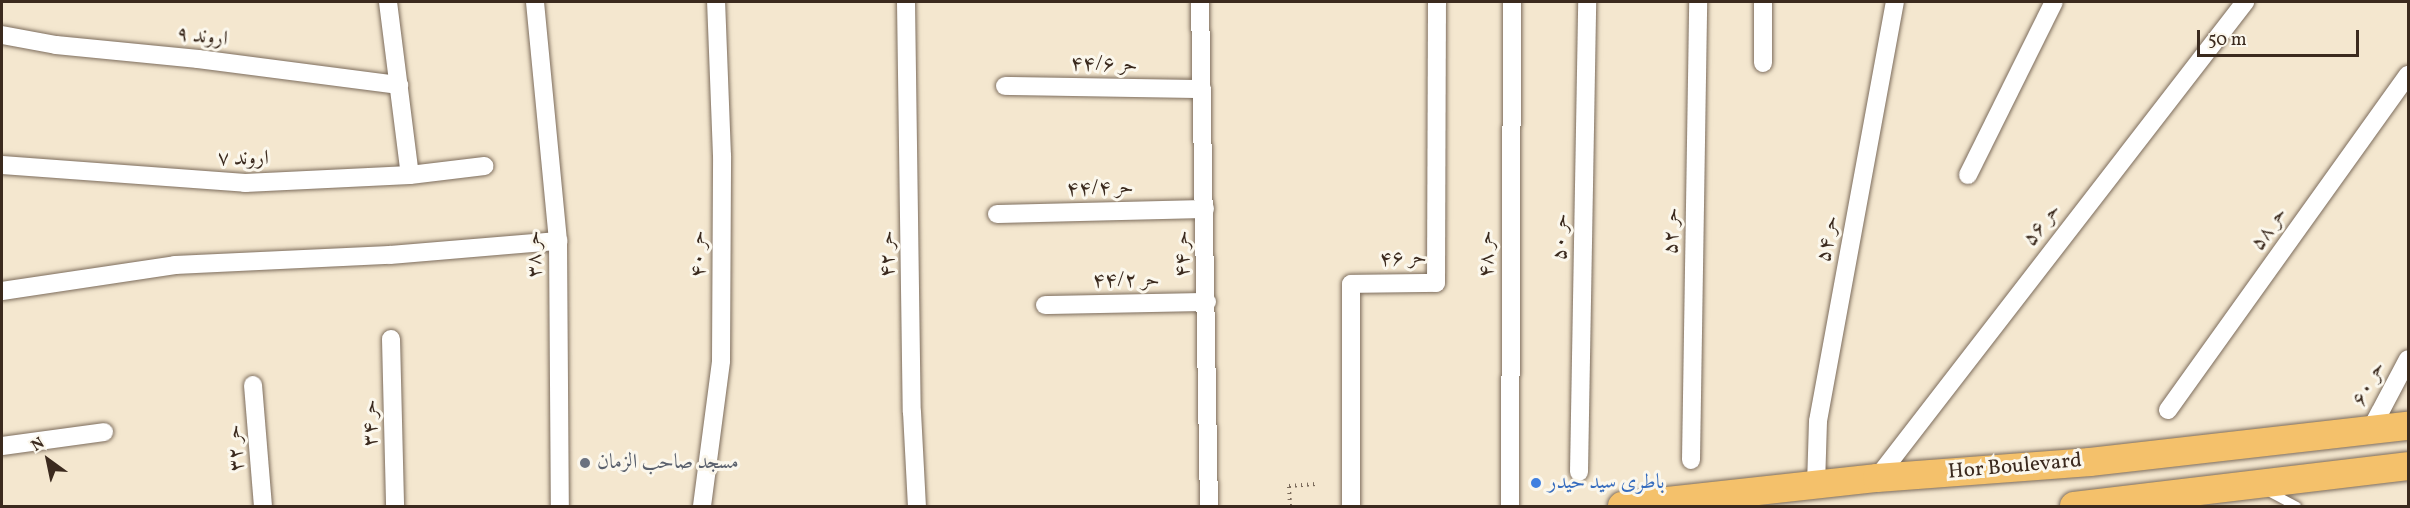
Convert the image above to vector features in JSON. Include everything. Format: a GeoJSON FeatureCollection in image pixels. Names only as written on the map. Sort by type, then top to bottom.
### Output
{"type":"FeatureCollection","features":[{"type":"Feature","properties":{"kind":"main road","name":"Hor Boulevard"},"geometry":{"type":"LineString","coordinates":[[1622,507],[1876,478],[2090,462],[2409,426]]}},
{"type":"Feature","properties":{"kind":"main road"},"geometry":{"type":"LineString","coordinates":[[2090,462],[2084,506],[2409,466]]}},
{"type":"Feature","properties":{"kind":"street"},"geometry":{"type":"LineString","coordinates":[[388,2],[410,174]]}},
{"type":"Feature","properties":{"kind":"street","name":"حر ۳۸"},"geometry":{"type":"LineString","coordinates":[[535,2],[558,241],[560,507]]}},
{"type":"Feature","properties":{"kind":"street","name":"حر ۴۰"},"geometry":{"type":"LineString","coordinates":[[702,507],[721,361],[722,156],[716,2]]}},
{"type":"Feature","properties":{"kind":"street","name":"حر ۴۲"},"geometry":{"type":"LineString","coordinates":[[906,2],[912,412],[917,507]]}},
{"type":"Feature","properties":{"kind":"street","name":"حر ۴۴"},"geometry":{"type":"LineString","coordinates":[[1200,2],[1209,507]]}},
{"type":"Feature","properties":{"kind":"street","name":"حر ۴۶"},"geometry":{"type":"LineString","coordinates":[[1351,507],[1351,284],[1436,283],[1437,2]]}},
{"type":"Feature","properties":{"kind":"street","name":"حر ۴۸"},"geometry":{"type":"LineString","coordinates":[[1510,507],[1512,2]]}},
{"type":"Feature","properties":{"kind":"street","name":"حر ۵۰"},"geometry":{"type":"LineString","coordinates":[[1579,472],[1587,2]]}},
{"type":"Feature","properties":{"kind":"street","name":"حر ۵۲"},"geometry":{"type":"LineString","coordinates":[[1691,460],[1698,2]]}},
{"type":"Feature","properties":{"kind":"street"},"geometry":{"type":"LineString","coordinates":[[1763,2],[1763,63]]}},
{"type":"Feature","properties":{"kind":"street","name":"حر ۵۴"},"geometry":{"type":"LineString","coordinates":[[1816,485],[1818,421],[1895,2]]}},
{"type":"Feature","properties":{"kind":"street"},"geometry":{"type":"LineString","coordinates":[[1968,175],[2054,2]]}},
{"type":"Feature","properties":{"kind":"street","name":"حر ۵۶"},"geometry":{"type":"LineString","coordinates":[[1876,478],[2245,2]]}},
{"type":"Feature","properties":{"kind":"street","name":"اروند ۹"},"geometry":{"type":"LineString","coordinates":[[2,34],[56,45],[198,59],[399,85]]}},
{"type":"Feature","properties":{"kind":"street","name":"حر ۵۸"},"geometry":{"type":"LineString","coordinates":[[2168,411],[2409,75]]}},
{"type":"Feature","properties":{"kind":"street","name":"حر ۴۴/۶"},"geometry":{"type":"LineString","coordinates":[[1005,86],[1202,89]]}},
{"type":"Feature","properties":{"kind":"street","name":"اروند ۷"},"geometry":{"type":"LineString","coordinates":[[2,165],[245,183],[410,174],[484,166]]}},
{"type":"Feature","properties":{"kind":"street","name":"حر ۴۴/۴"},"geometry":{"type":"LineString","coordinates":[[997,214],[1205,208]]}},
{"type":"Feature","properties":{"kind":"street"},"geometry":{"type":"LineString","coordinates":[[2,291],[175,265],[390,255],[558,241]]}},
{"type":"Feature","properties":{"kind":"street","name":"حر ۴۴/۲"},"geometry":{"type":"LineString","coordinates":[[1046,305],[1207,302]]}},
{"type":"Feature","properties":{"kind":"street","name":"حر ۳۴"},"geometry":{"type":"LineString","coordinates":[[391,339],[395,507]]}},
{"type":"Feature","properties":{"kind":"street","name":"حر ۶۰"},"geometry":{"type":"LineString","coordinates":[[2370,431],[2409,359]]}},
{"type":"Feature","properties":{"kind":"street","name":"حر ۳۲"},"geometry":{"type":"LineString","coordinates":[[253,385],[263,507]]}},
{"type":"Feature","properties":{"kind":"street"},"geometry":{"type":"LineString","coordinates":[[2,446],[104,432]]}},
{"type":"Feature","properties":{"kind":"lane"},"geometry":{"type":"LineString","coordinates":[[2256,485],[2296,507]]}},
{"type":"Feature","properties":{"kind":"path"},"geometry":{"type":"LineString","coordinates":[[1290,507],[1289,486],[1316,484]]}},
{"type":"Feature","properties":{"kind":"place","name":"مسجد صاحب الزمان"},"geometry":{"type":"Point","coordinates":[585,463]}},
{"type":"Feature","properties":{"kind":"place","name":"باطری سید حیدر"},"geometry":{"type":"Point","coordinates":[1536,483]}}]}
